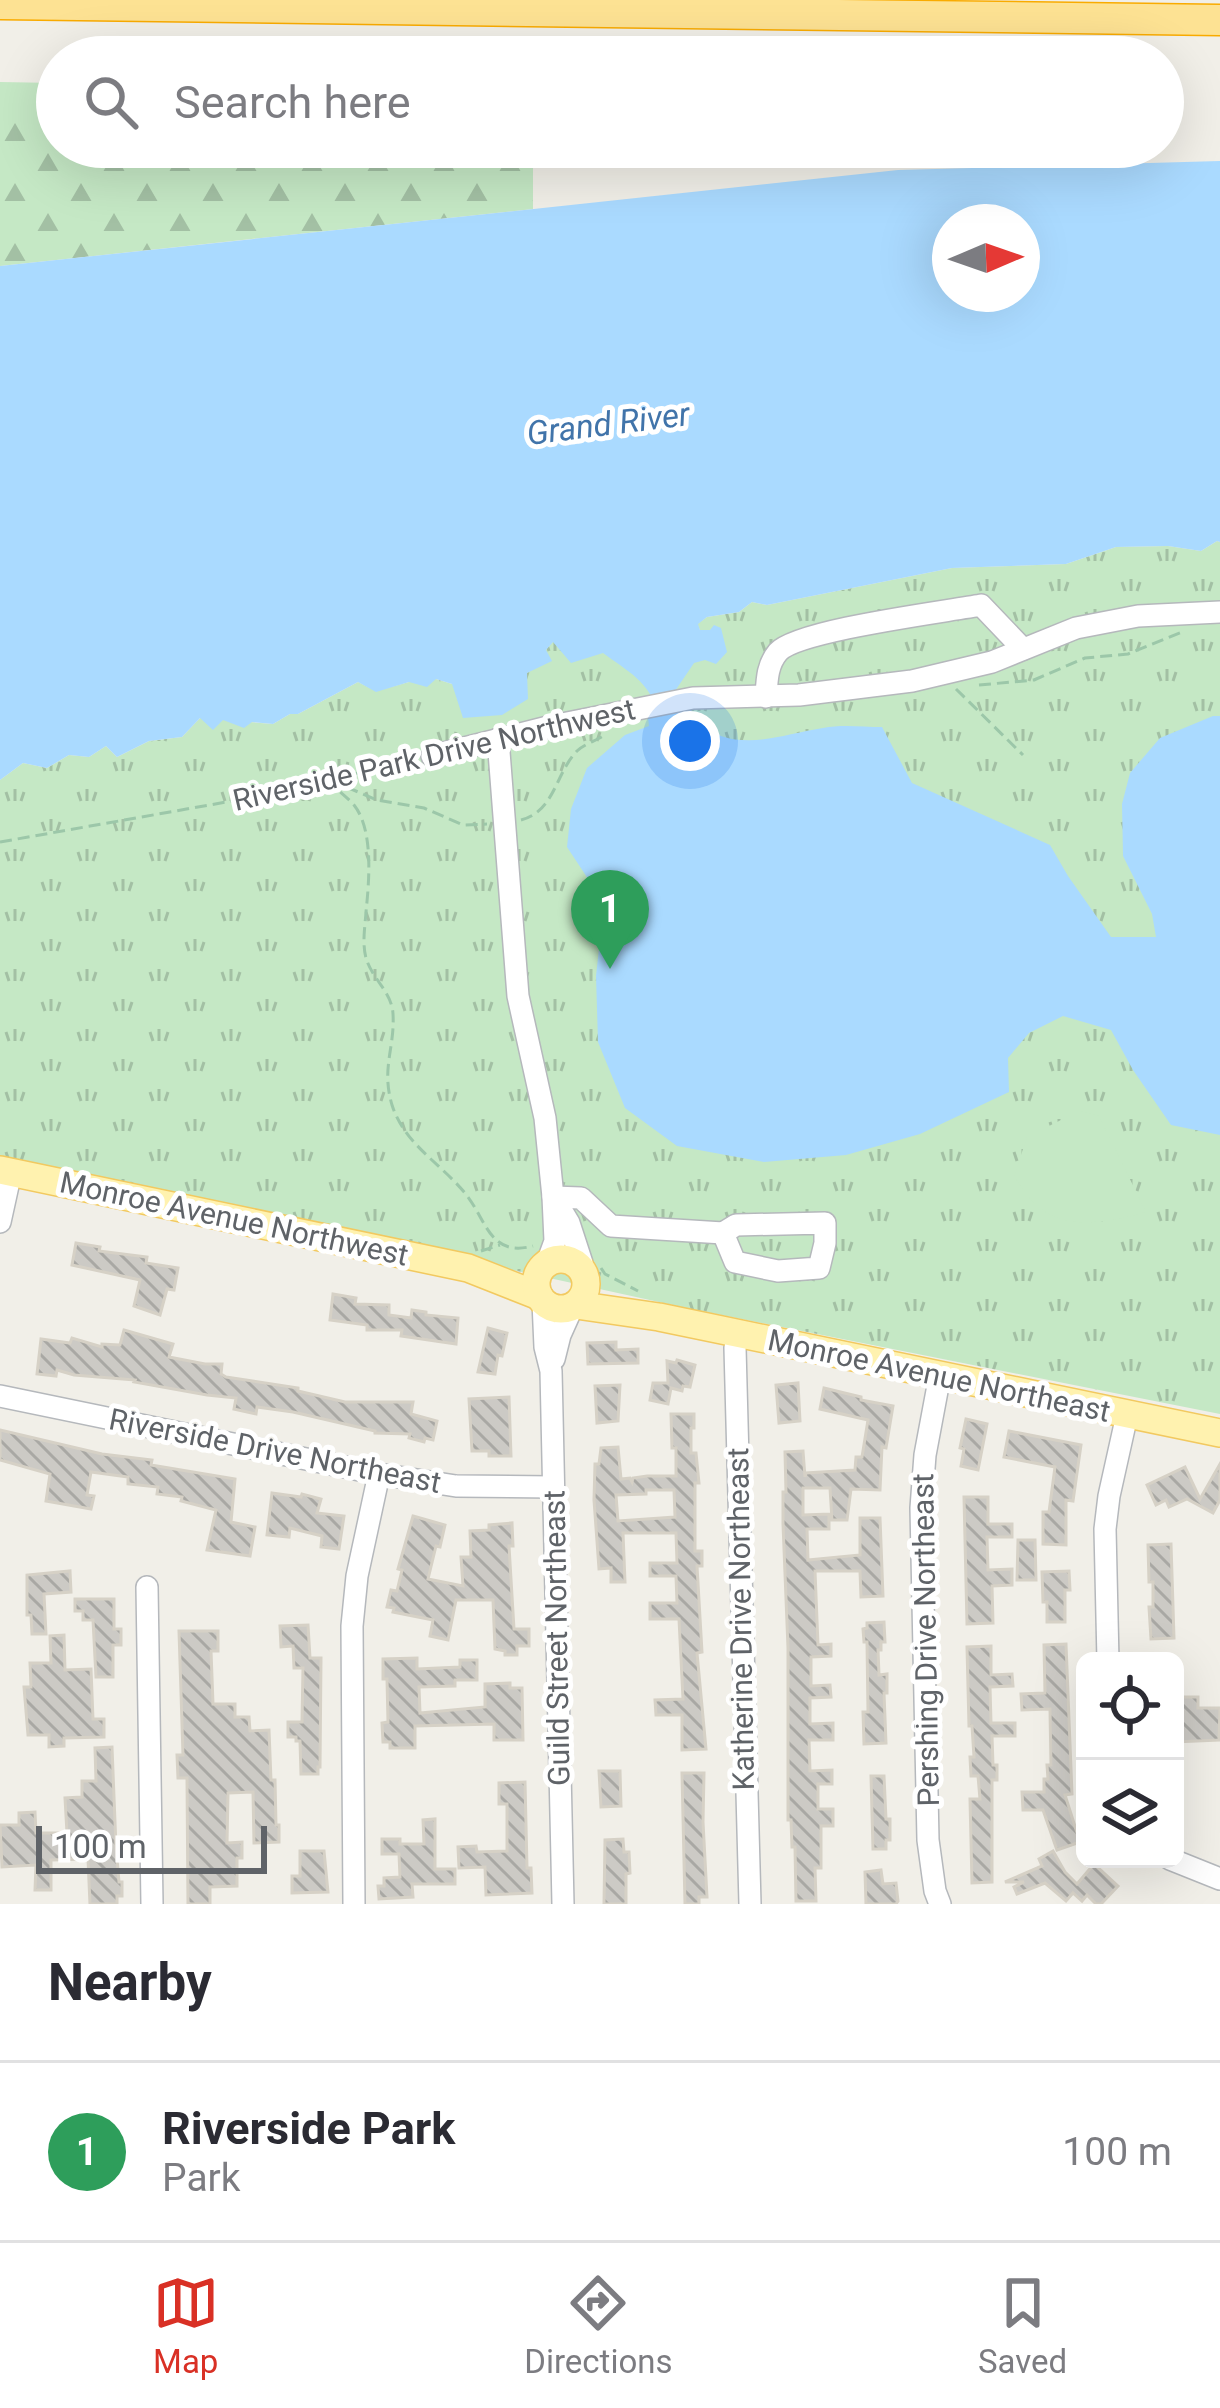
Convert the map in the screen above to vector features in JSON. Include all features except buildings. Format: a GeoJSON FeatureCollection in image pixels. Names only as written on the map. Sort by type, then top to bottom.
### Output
{"type":"FeatureCollection","features":[{"type":"Feature","properties":{"kind":"highway"},"geometry":{"type":"LineString","coordinates":[[0,4],[1220,22]]}},
{"type":"Feature","properties":{"kind":"main road","name":"Monroe Avenue Northwest"},"geometry":{"type":"LineString","coordinates":[[5,1171],[473,1260],[546,1264]]}},
{"type":"Feature","properties":{"kind":"main road"},"geometry":{"type":"LineString","coordinates":[[562,1259],[583,1272],[584,1296],[574,1306],[557,1309],[541,1299],[536,1280],[546,1264],[562,1259]]}},
{"type":"Feature","properties":{"kind":"main road","name":"Monroe Avenue Northwest"},"geometry":{"type":"LineString","coordinates":[[473,1260],[541,1299]]}},
{"type":"Feature","properties":{"kind":"main road","name":"Monroe Avenue Northeast"},"geometry":{"type":"LineString","coordinates":[[583,1272],[608,1292],[659,1317]]}},
{"type":"Feature","properties":{"kind":"main road","name":"Monroe Avenue Northeast"},"geometry":{"type":"LineString","coordinates":[[574,1306],[659,1317],[1220,1433]]}},
{"type":"Feature","properties":{"kind":"street"},"geometry":{"type":"LineString","coordinates":[[766,697],[768,670],[781,648],[808,637],[981,605],[1023,650]]}},
{"type":"Feature","properties":{"kind":"street","name":"Riverside Park Drive Northwest"},"geometry":{"type":"LineString","coordinates":[[432,756],[693,698],[766,697],[912,681],[992,662],[1076,628],[1138,616],[1220,612]]}},
{"type":"Feature","properties":{"kind":"street"},"geometry":{"type":"LineString","coordinates":[[498,739],[518,996],[544,1118],[553,1197],[555,1241],[546,1264]]}},
{"type":"Feature","properties":{"kind":"street"},"geometry":{"type":"LineString","coordinates":[[0,1222],[5,1171]]}},
{"type":"Feature","properties":{"kind":"street"},"geometry":{"type":"LineString","coordinates":[[553,1197],[581,1198],[616,1227],[723,1233],[736,1225],[825,1223],[826,1243],[819,1268],[778,1271],[735,1262],[723,1233]]}},
{"type":"Feature","properties":{"kind":"street"},"geometry":{"type":"LineString","coordinates":[[553,1197],[569,1223],[583,1272]]}},
{"type":"Feature","properties":{"kind":"street","name":"Guild Street Northeast"},"geometry":{"type":"LineString","coordinates":[[541,1299],[551,1371],[563,1904]]}},
{"type":"Feature","properties":{"kind":"street","name":"Guild Street Northeast"},"geometry":{"type":"LineString","coordinates":[[551,1371],[574,1306]]}},
{"type":"Feature","properties":{"kind":"street","name":"Katherine Drive Northeast"},"geometry":{"type":"LineString","coordinates":[[738,1334],[750,1904]]}},
{"type":"Feature","properties":{"kind":"street","name":"Pershing Drive Northeast"},"geometry":{"type":"LineString","coordinates":[[940,1375],[921,1508],[928,1840],[940,1904]]}},
{"type":"Feature","properties":{"kind":"street","name":"Riverside Drive Northeast"},"geometry":{"type":"LineString","coordinates":[[0,1396],[379,1474],[472,1487],[553,1487]]}},
{"type":"Feature","properties":{"kind":"street"},"geometry":{"type":"LineString","coordinates":[[1108,1652],[1105,1529],[1127,1415]]}},
{"type":"Feature","properties":{"kind":"street"},"geometry":{"type":"LineString","coordinates":[[354,1904],[352,1627],[379,1474]]}},
{"type":"Feature","properties":{"kind":"street"},"geometry":{"type":"LineString","coordinates":[[147,1587],[152,1904]]}},
{"type":"Feature","properties":{"kind":"street"},"geometry":{"type":"LineString","coordinates":[[1184,1865],[1220,1879]]}},
{"type":"Feature","properties":{"kind":"path"},"geometry":{"type":"LineString","coordinates":[[955,688],[1023,755]]}},
{"type":"Feature","properties":{"kind":"path","name":"Riverside Park Drive Northwest"},"geometry":{"type":"LineString","coordinates":[[0,842],[266,795],[432,756]]}},
{"type":"Feature","properties":{"kind":"path"},"geometry":{"type":"LineString","coordinates":[[328,780],[357,808],[371,862],[365,954],[374,977],[392,999],[394,1021],[386,1076],[394,1110],[410,1138],[469,1198],[484,1228],[502,1244],[518,1250]]}},
{"type":"Feature","properties":{"kind":"path"},"geometry":{"type":"LineString","coordinates":[[473,1260],[502,1244]]}},
{"type":"Feature","properties":{"kind":"green space"},"geometry":{"type":"Polygon","coordinates":[[[0,82],[36,83],[36,168],[533,168],[533,209],[0,266],[0,82]]]}},
{"type":"Feature","properties":{"kind":"green space"},"geometry":{"type":"Polygon","coordinates":[[[1217,541],[1220,1414],[691,1309],[0,1158],[0,780],[23,763],[47,768],[69,755],[89,757],[106,746],[117,757],[149,741],[182,737],[200,718],[273,724],[358,682],[376,691],[409,682],[436,679],[452,684],[527,673],[553,641],[603,652],[710,630],[700,630],[697,624],[707,617],[739,612],[752,602],[767,605],[952,568],[1066,564],[1116,547],[1201,551],[1217,541]]]}},
{"type":"Feature","properties":{"kind":"green space"},"geometry":{"type":"Polygon","coordinates":[[[1079,1111],[1099,1116],[1146,1212],[1102,1221],[1057,1218],[1032,1201],[1014,1176],[1027,1137],[1079,1111]]]}},
{"type":"Feature","properties":{"kind":"water","name":"Grand River"},"geometry":{"type":"Polygon","coordinates":[[[1220,161],[1220,542],[1201,551],[1116,547],[1066,564],[952,568],[767,605],[752,602],[739,612],[707,617],[698,624],[700,630],[714,625],[721,628],[727,652],[716,664],[694,663],[675,691],[681,709],[691,708],[693,722],[726,738],[757,740],[830,727],[882,727],[912,783],[1050,845],[1111,937],[1156,937],[1152,914],[1123,856],[1122,804],[1130,773],[1160,738],[1220,716],[1220,1135],[1171,1125],[1111,1030],[1063,1016],[1029,1033],[1008,1058],[1009,1092],[920,1134],[846,1155],[764,1162],[677,1146],[625,1108],[598,1042],[596,976],[604,903],[567,847],[571,809],[587,768],[625,735],[649,726],[648,717],[657,713],[644,685],[603,653],[571,663],[553,642],[546,650],[552,661],[527,673],[528,699],[502,715],[463,718],[452,684],[436,679],[427,687],[409,682],[376,692],[358,682],[273,724],[252,722],[244,728],[223,720],[213,730],[200,718],[182,737],[149,741],[117,757],[106,746],[89,757],[69,755],[47,768],[23,763],[0,780],[0,266],[898,170],[1184,168],[1184,162],[1220,161]]]}},
{"type":"Feature","properties":{"kind":"place","name":"Riverside Park"},"geometry":{"type":"Point","coordinates":[610,969]}}]}
